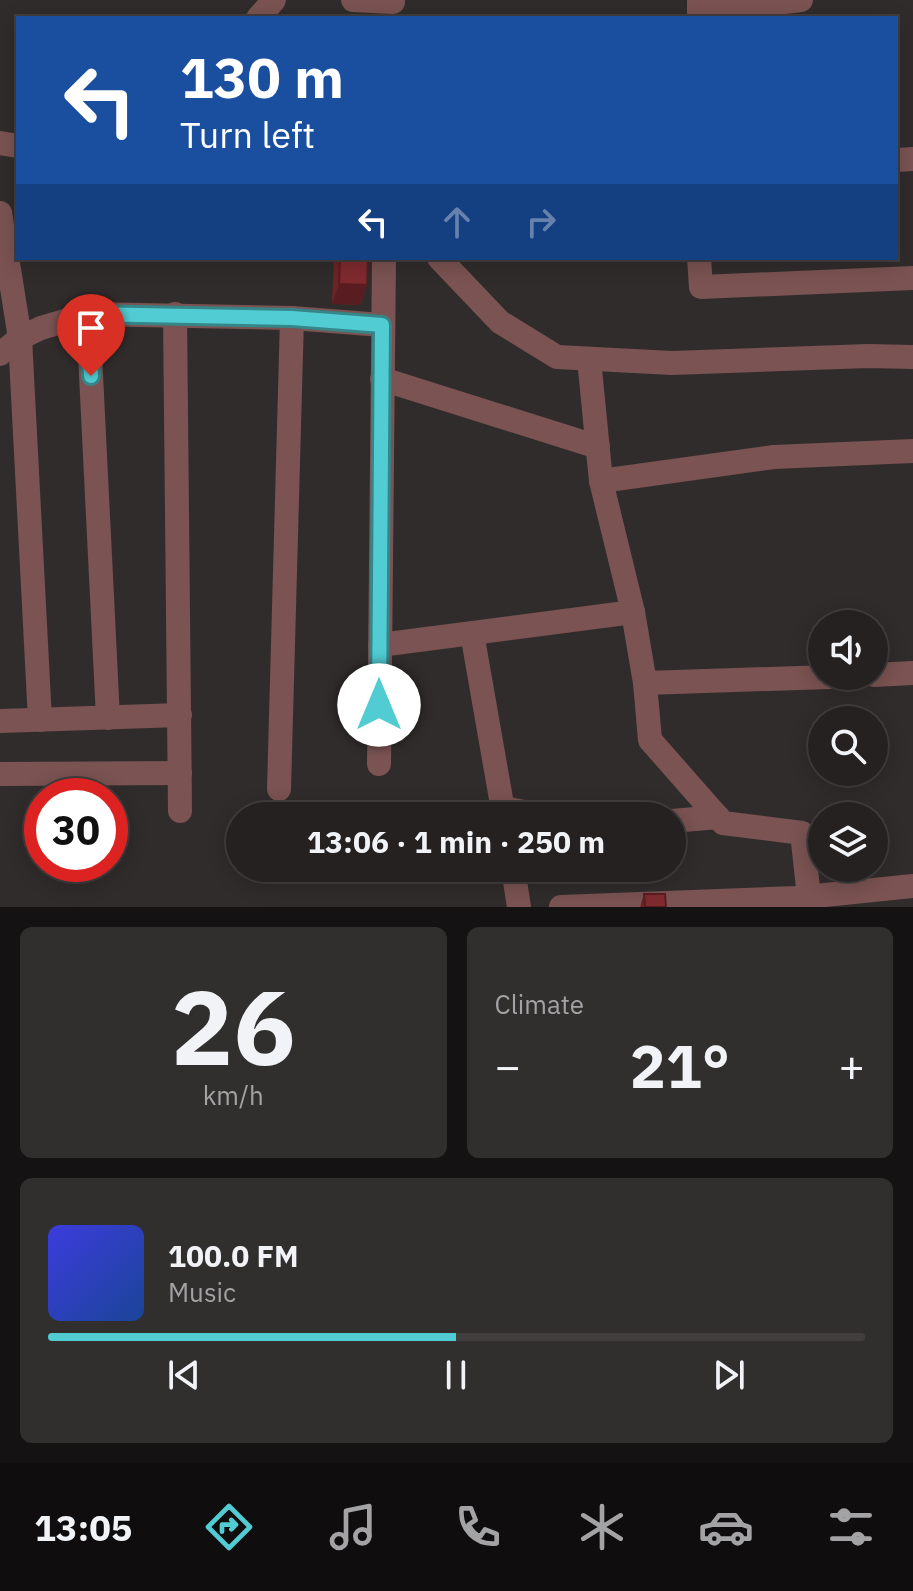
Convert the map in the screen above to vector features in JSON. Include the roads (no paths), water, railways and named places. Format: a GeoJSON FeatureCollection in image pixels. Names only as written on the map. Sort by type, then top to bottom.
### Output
{"type":"FeatureCollection","features":[{"type":"Feature","properties":{"kind":"street"},"geometry":{"type":"LineString","coordinates":[[260,16],[274,0]]}},
{"type":"Feature","properties":{"kind":"street"},"geometry":{"type":"LineString","coordinates":[[353,0],[393,7]]}},
{"type":"Feature","properties":{"kind":"street"},"geometry":{"type":"LineString","coordinates":[[698,10],[801,0]]}},
{"type":"Feature","properties":{"kind":"street"},"geometry":{"type":"LineString","coordinates":[[0,213],[20,338],[40,720]]}},
{"type":"Feature","properties":{"kind":"street"},"geometry":{"type":"LineString","coordinates":[[379,764],[384,260]]}},
{"type":"Feature","properties":{"kind":"street"},"geometry":{"type":"LineString","coordinates":[[441,260],[500,322],[557,357],[672,363],[913,357]]}},
{"type":"Feature","properties":{"kind":"street"},"geometry":{"type":"LineString","coordinates":[[699,260],[701,287],[913,278]]}},
{"type":"Feature","properties":{"kind":"street"},"geometry":{"type":"LineString","coordinates":[[88,314],[108,718]]}},
{"type":"Feature","properties":{"kind":"street"},"geometry":{"type":"LineString","coordinates":[[0,354],[20,338],[41,328],[88,314],[292,318],[382,325]]}},
{"type":"Feature","properties":{"kind":"street"},"geometry":{"type":"LineString","coordinates":[[175,314],[180,811]]}},
{"type":"Feature","properties":{"kind":"street"},"geometry":{"type":"LineString","coordinates":[[279,789],[292,318]]}},
{"type":"Feature","properties":{"kind":"street"},"geometry":{"type":"LineString","coordinates":[[589,359],[601,481],[633,612],[645,683],[650,740],[723,823],[802,833],[800,901]]}},
{"type":"Feature","properties":{"kind":"street"},"geometry":{"type":"LineString","coordinates":[[382,379],[598,447]]}},
{"type":"Feature","properties":{"kind":"street"},"geometry":{"type":"LineString","coordinates":[[601,481],[774,457],[913,451]]}},
{"type":"Feature","properties":{"kind":"street"},"geometry":{"type":"LineString","coordinates":[[380,645],[633,612]]}},
{"type":"Feature","properties":{"kind":"street"},"geometry":{"type":"LineString","coordinates":[[472,633],[501,802]]}},
{"type":"Feature","properties":{"kind":"street"},"geometry":{"type":"LineString","coordinates":[[888,674],[913,673]]}},
{"type":"Feature","properties":{"kind":"street"},"geometry":{"type":"LineString","coordinates":[[645,683],[808,678]]}},
{"type":"Feature","properties":{"kind":"street"},"geometry":{"type":"LineString","coordinates":[[0,721],[180,715]]}},
{"type":"Feature","properties":{"kind":"street"},"geometry":{"type":"LineString","coordinates":[[0,774],[180,773]]}},
{"type":"Feature","properties":{"kind":"street"},"geometry":{"type":"LineString","coordinates":[[686,820],[718,817]]}},
{"type":"Feature","properties":{"kind":"street"},"geometry":{"type":"LineString","coordinates":[[515,882],[519,907]]}},
{"type":"Feature","properties":{"kind":"street"},"geometry":{"type":"LineString","coordinates":[[561,907],[879,898],[913,886]]}}]}
